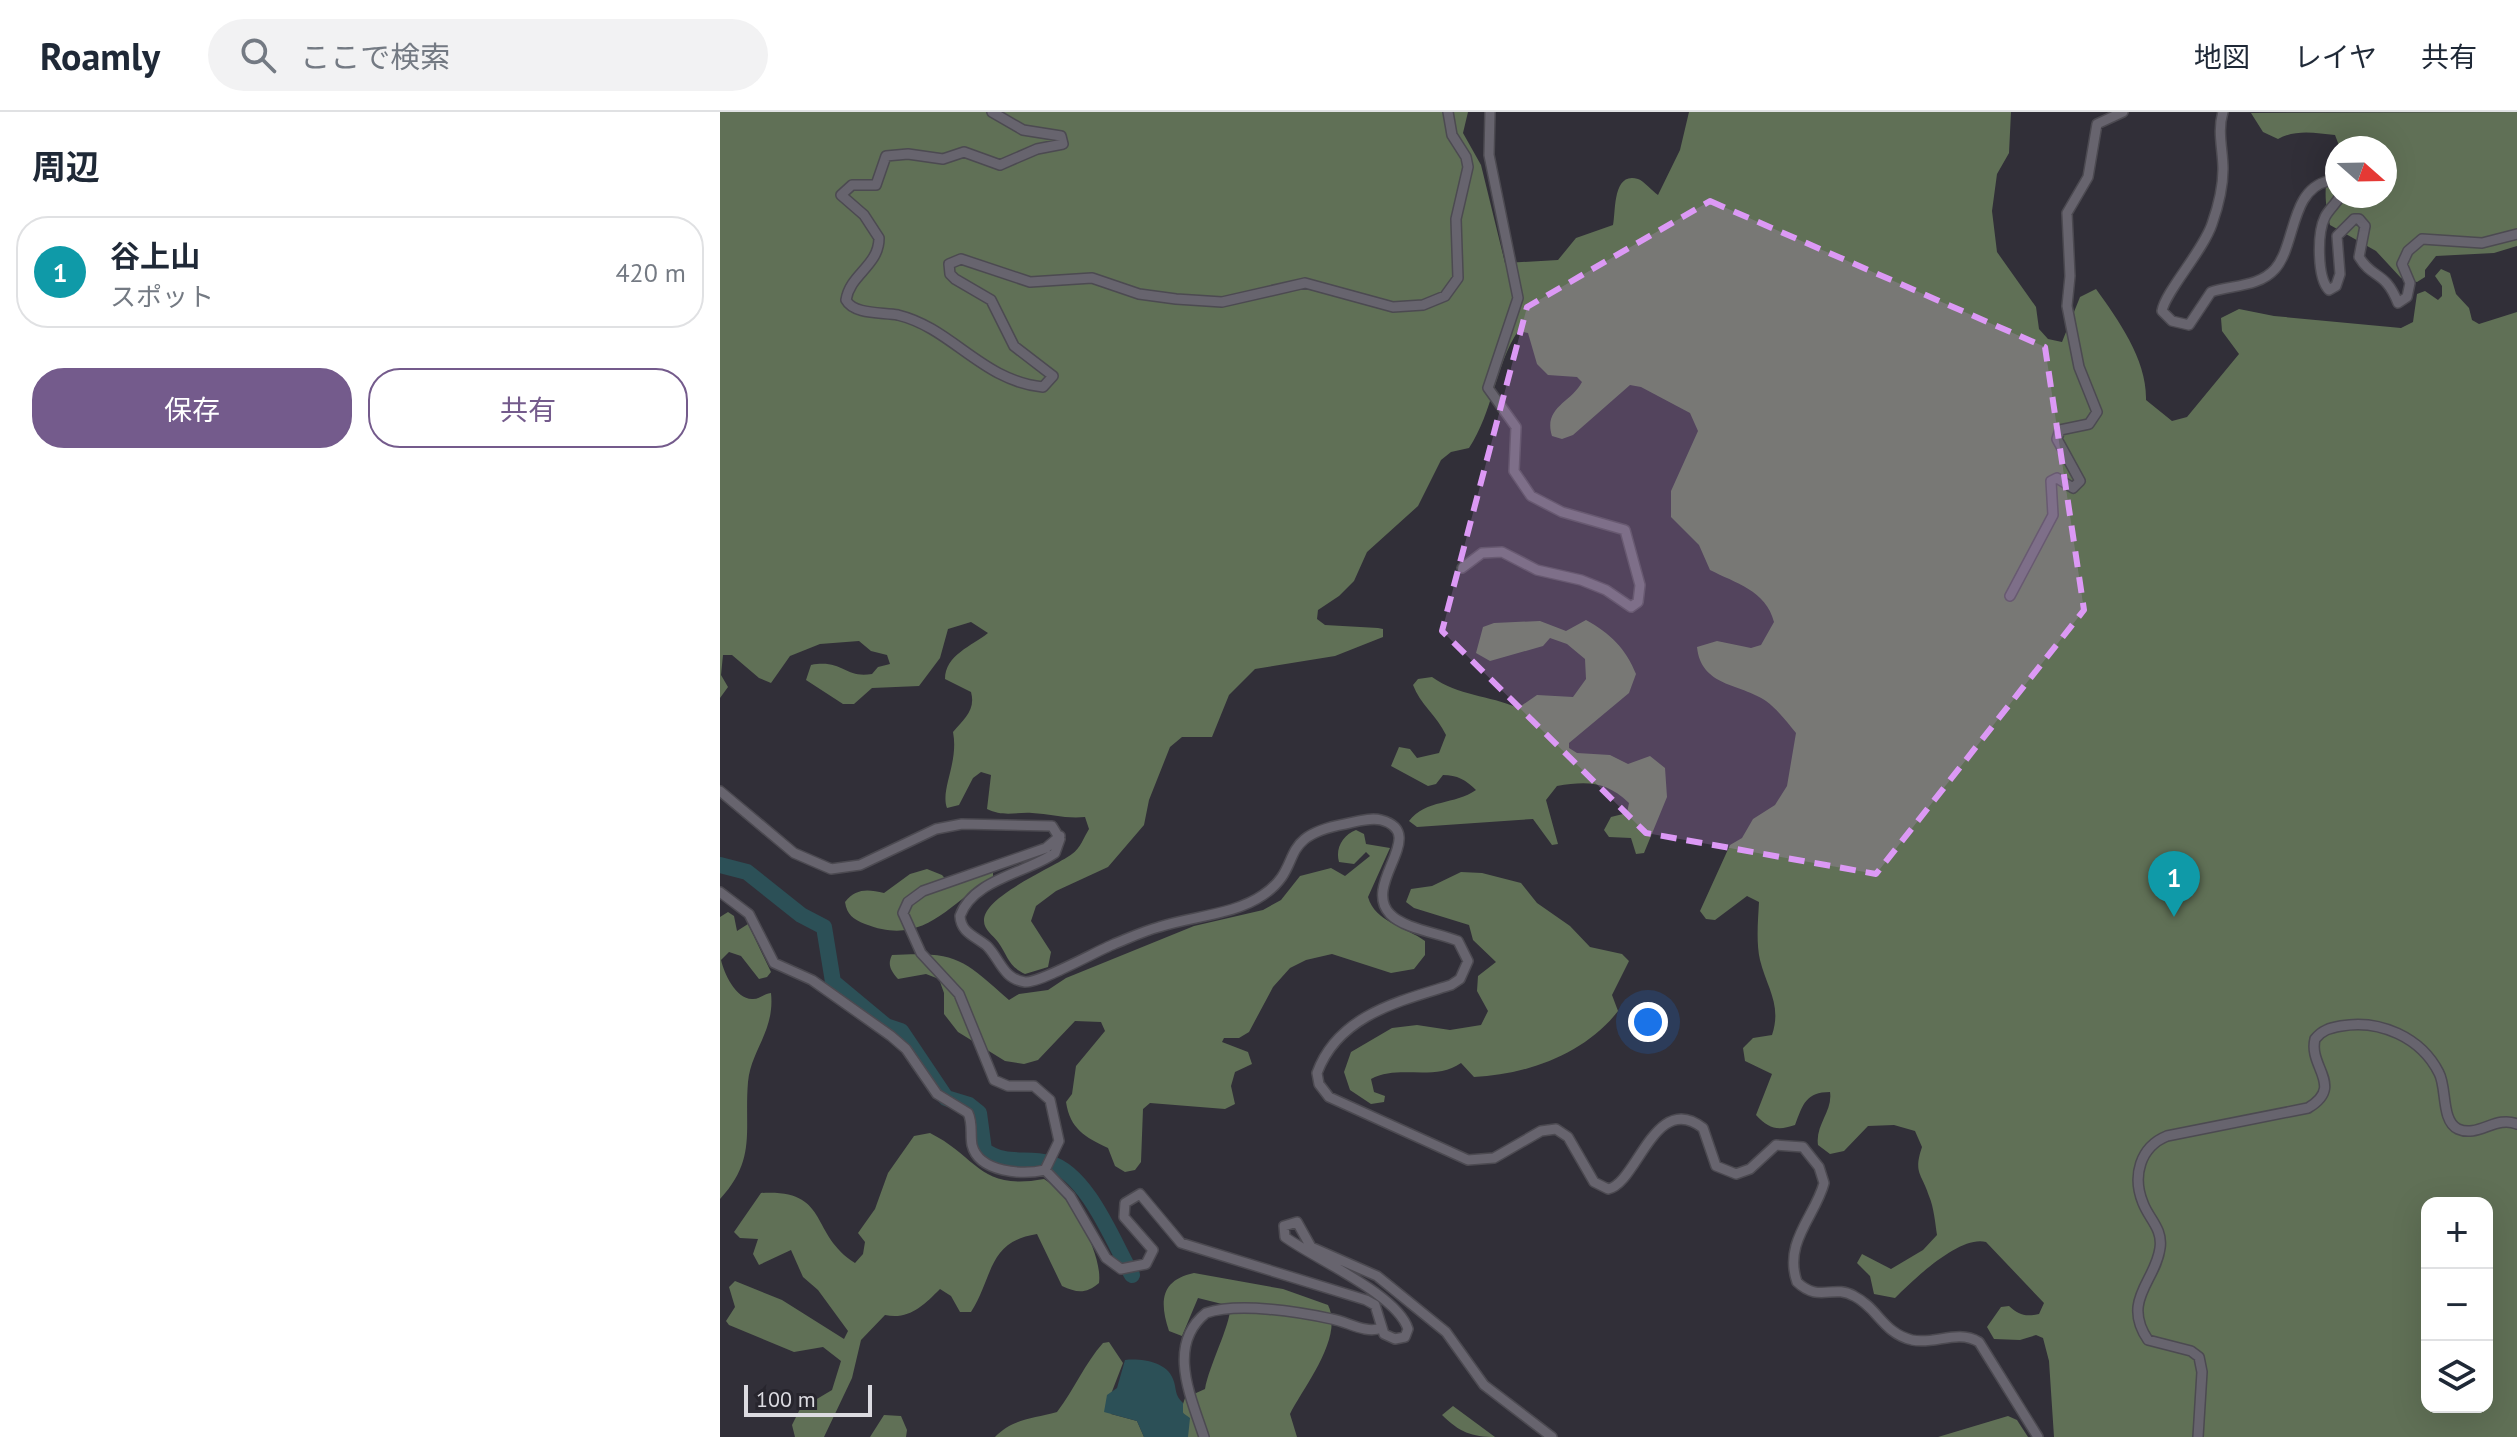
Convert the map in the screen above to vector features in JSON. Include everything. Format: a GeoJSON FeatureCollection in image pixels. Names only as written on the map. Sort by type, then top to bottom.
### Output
{"type":"FeatureCollection","features":[{"type":"Feature","properties":{"kind":"street"},"geometry":{"type":"LineString","coordinates":[[992,112],[1023,130],[1061,136],[1063,144],[1037,149],[1000,165],[964,152],[943,159],[908,154],[886,156],[876,185],[852,185],[841,195],[864,215],[879,238],[875,257],[851,284],[846,300],[856,310],[888,313],[925,324],[984,367],[1018,382],[1043,387],[1053,376],[1014,346],[991,300],[955,279],[950,274],[949,264],[961,259],[1030,282],[1092,278],[1139,294],[1176,299],[1222,302],[1305,283],[1371,303],[1393,307],[1423,305],[1445,296],[1458,278],[1456,219],[1468,167],[1466,157],[1452,135],[1448,112]]}},
{"type":"Feature","properties":{"kind":"street"},"geometry":{"type":"LineString","coordinates":[[1462,568],[1482,553],[1502,552],[1537,570],[1581,580],[1606,590],[1631,607],[1638,602],[1640,585],[1625,530],[1562,512],[1531,496],[1514,471],[1516,427],[1488,388],[1488,379],[1516,311],[1518,298],[1489,155],[1490,112]]}},
{"type":"Feature","properties":{"kind":"street"},"geometry":{"type":"LineString","coordinates":[[2010,596],[2053,515],[2051,481],[2057,478],[2073,488],[2080,481],[2057,439],[2060,430],[2089,424],[2094,421],[2097,412],[2070,332],[2067,213],[2088,177],[2097,124],[2123,112]]}},
{"type":"Feature","properties":{"kind":"street"},"geometry":{"type":"LineString","coordinates":[[2223,112],[2220,130],[2223,170],[2218,205],[2187,272],[2164,299],[2162,311],[2172,321],[2189,325],[2211,292],[2251,284],[2274,271],[2283,257],[2295,219],[2313,189],[2325,183]]}},
{"type":"Feature","properties":{"kind":"street"},"geometry":{"type":"LineString","coordinates":[[2332,208],[2323,222],[2322,280],[2329,290],[2336,286],[2340,274],[2337,236],[2354,219],[2365,226],[2359,257],[2365,267],[2385,278],[2398,303],[2407,297],[2410,283],[2402,264],[2415,243],[2432,239],[2482,243],[2517,234]]}},
{"type":"Feature","properties":{"kind":"street"},"geometry":{"type":"LineString","coordinates":[[720,791],[794,853],[831,869],[860,865],[936,829],[962,824],[1045,823],[1060,836]]}},
{"type":"Feature","properties":{"kind":"street"},"geometry":{"type":"LineString","coordinates":[[1060,836],[1055,853],[997,881],[969,902],[960,916],[963,929],[985,945],[1016,980],[1037,981],[1078,959],[1158,927],[1255,900],[1279,882],[1296,847],[1319,829],[1377,819],[1392,825],[1400,847],[1382,885],[1386,908],[1397,919],[1458,941],[1468,961],[1460,979],[1451,985],[1379,1009],[1341,1037],[1317,1073],[1319,1084],[1329,1097],[1468,1160],[1494,1158],[1541,1131],[1556,1129],[1568,1137],[1594,1182],[1608,1189],[1623,1183],[1644,1144],[1678,1121],[1688,1121],[1703,1128],[1716,1166],[1736,1174],[1750,1169],[1776,1145],[1803,1147],[1819,1167],[1824,1183],[1799,1236],[1794,1265],[1797,1282],[1814,1293],[1836,1292],[1856,1296],[1889,1331],[1909,1339],[1965,1336],[1979,1342],[2038,1437]]}},
{"type":"Feature","properties":{"kind":"street"},"geometry":{"type":"LineString","coordinates":[[1045,1170],[1059,1141],[1050,1100],[1034,1086],[1008,1086],[994,1080],[959,994],[921,953],[903,913],[908,902],[923,891],[1046,848],[1060,836]]}},
{"type":"Feature","properties":{"kind":"street"},"geometry":{"type":"LineString","coordinates":[[720,892],[749,914],[774,963],[812,980],[906,1049],[937,1094],[968,1113],[973,1148],[981,1159],[1015,1173],[1045,1170]]}},
{"type":"Feature","properties":{"kind":"street"},"geometry":{"type":"LineString","coordinates":[[2198,1437],[2202,1372],[2199,1357],[2181,1348],[2148,1340],[2139,1323],[2143,1285],[2160,1250],[2158,1228],[2140,1191],[2142,1157],[2147,1147],[2167,1136],[2308,1108],[2325,1089],[2313,1047],[2315,1039],[2329,1028],[2362,1022],[2376,1024],[2401,1035],[2432,1062],[2443,1084],[2451,1123],[2458,1129],[2479,1129],[2497,1121],[2517,1124]]}},
{"type":"Feature","properties":{"kind":"street"},"geometry":{"type":"LineString","coordinates":[[1045,1170],[1070,1196],[1106,1258],[1121,1269],[1146,1264],[1153,1250],[1124,1217],[1125,1203],[1140,1194],[1181,1243],[1372,1303],[1377,1309],[1381,1328],[1389,1337],[1400,1339],[1408,1329],[1405,1320],[1387,1303],[1285,1237],[1284,1226],[1297,1222],[1311,1247],[1377,1276],[1446,1332],[1492,1392],[1552,1437]]}},
{"type":"Feature","properties":{"kind":"street"},"geometry":{"type":"LineString","coordinates":[[1204,1437],[1183,1357],[1192,1330],[1206,1313],[1283,1310],[1330,1318],[1371,1331],[1381,1328]]}},
{"type":"Feature","properties":{"kind":"highlighted area"},"geometry":{"type":"Polygon","coordinates":[[[1710,201],[2045,347],[2084,610],[1876,874],[1646,833],[1442,631],[1527,307],[1710,201]]]}},
{"type":"Feature","properties":{"kind":"green space"},"geometry":{"type":"Polygon","coordinates":[[[720,112],[1468,112],[1463,133],[1481,165],[1505,263],[1558,260],[1576,238],[1613,225],[1619,187],[1630,178],[1640,180],[1658,195],[1680,150],[1689,112],[2011,112],[2009,153],[1997,174],[1992,211],[1997,252],[2036,307],[2039,329],[2048,339],[2062,342],[2080,297],[2096,289],[2137,356],[2146,400],[2172,421],[2187,417],[2239,354],[2222,331],[2221,318],[2239,309],[2274,316],[2401,328],[2413,322],[2417,294],[2425,291],[2438,300],[2442,296],[2442,286],[2435,276],[2441,269],[2450,273],[2456,294],[2469,308],[2472,320],[2479,324],[2517,312],[2517,1437],[2054,1437],[2049,1361],[2043,1338],[2036,1335],[2020,1340],[1994,1339],[1987,1327],[2001,1307],[2009,1306],[2022,1314],[2034,1315],[2039,1314],[2044,1303],[1986,1242],[1963,1245],[1951,1252],[1925,1270],[1895,1298],[1874,1294],[1870,1276],[1857,1263],[1862,1254],[1891,1269],[1923,1250],[1937,1235],[1932,1205],[1918,1168],[1922,1147],[1915,1131],[1894,1125],[1868,1126],[1844,1151],[1830,1154],[1818,1145],[1818,1138],[1830,1092],[1810,1097],[1795,1125],[1774,1128],[1756,1115],[1772,1074],[1745,1061],[1743,1048],[1753,1038],[1772,1035],[1775,1024],[1774,1005],[1759,953],[1759,902],[1747,896],[1715,920],[1706,919],[1700,911],[1730,845],[1742,838],[1753,819],[1775,805],[1787,786],[1796,733],[1766,701],[1714,677],[1700,660],[1697,647],[1717,641],[1751,648],[1761,645],[1774,622],[1770,611],[1757,595],[1710,570],[1699,545],[1671,517],[1671,491],[1698,431],[1690,413],[1641,387],[1630,385],[1573,435],[1562,439],[1552,436],[1551,418],[1582,382],[1577,377],[1548,375],[1537,364],[1528,333],[1518,331],[1510,345],[1484,419],[1469,448],[1451,452],[1441,460],[1418,506],[1367,552],[1354,581],[1318,610],[1317,619],[1325,625],[1383,629],[1383,637],[1335,656],[1255,669],[1229,695],[1212,737],[1182,737],[1170,747],[1149,800],[1144,825],[1108,867],[1056,891],[1036,906],[1031,921],[1051,952],[1048,967],[1025,974],[1019,971],[987,930],[984,921],[987,912],[1006,893],[1075,852],[1089,829],[1085,817],[1004,814],[987,809],[991,775],[981,772],[973,778],[959,805],[947,808],[945,801],[954,754],[953,732],[972,704],[971,692],[945,679],[946,671],[954,657],[988,633],[971,622],[948,629],[940,658],[919,686],[872,688],[854,704],[843,704],[806,680],[811,665],[830,665],[863,675],[872,674],[878,667],[890,664],[887,655],[871,651],[859,641],[820,644],[790,656],[771,683],[759,678],[732,655],[723,655],[721,675],[728,687],[720,698],[720,112]]]}},
{"type":"Feature","properties":{"kind":"green space"},"geometry":{"type":"Polygon","coordinates":[[[2517,112],[2517,246],[2494,253],[2436,256],[2425,270],[2425,277],[2417,282],[2401,278],[2376,251],[2330,225],[2327,208],[2397,208],[2397,136],[2299,133],[2278,139],[2263,132],[2251,113],[2517,112]]]}},
{"type":"Feature","properties":{"kind":"green space"},"geometry":{"type":"Polygon","coordinates":[[[1586,620],[1616,642],[1636,674],[1629,693],[1569,743],[1569,748],[1577,753],[1610,755],[1628,764],[1650,756],[1665,768],[1667,797],[1644,853],[1636,854],[1631,838],[1609,837],[1604,830],[1611,817],[1627,813],[1629,803],[1612,790],[1596,784],[1557,786],[1546,800],[1558,844],[1552,845],[1533,819],[1417,827],[1409,821],[1432,805],[1476,790],[1469,783],[1448,775],[1443,775],[1436,784],[1428,786],[1391,766],[1399,747],[1410,749],[1417,758],[1439,753],[1446,735],[1416,692],[1413,685],[1418,679],[1432,677],[1463,692],[1518,708],[1537,695],[1573,697],[1586,679],[1585,659],[1567,644],[1550,638],[1543,646],[1490,661],[1476,653],[1483,627],[1494,623],[1540,621],[1566,631],[1586,620]]]}},
{"type":"Feature","properties":{"kind":"green space"},"geometry":{"type":"Polygon","coordinates":[[[1356,830],[1364,834],[1366,844],[1390,848],[1368,897],[1372,905],[1384,918],[1425,941],[1425,955],[1414,969],[1391,973],[1332,954],[1306,960],[1290,968],[1273,987],[1249,1032],[1239,1038],[1224,1038],[1222,1042],[1248,1052],[1252,1064],[1235,1072],[1231,1086],[1235,1104],[1225,1109],[1150,1103],[1143,1109],[1141,1162],[1135,1170],[1125,1172],[1115,1166],[1108,1148],[1080,1131],[1068,1111],[1066,1102],[1072,1094],[1076,1066],[1105,1031],[1101,1022],[1075,1021],[1038,1060],[1024,1064],[1005,1061],[958,1032],[944,1014],[944,993],[939,979],[926,974],[898,979],[890,968],[892,955],[931,955],[945,957],[968,967],[1009,1000],[1019,994],[1048,990],[1066,978],[1194,926],[1263,910],[1281,900],[1300,876],[1331,868],[1345,876],[1370,856],[1366,852],[1354,864],[1339,862],[1341,843],[1356,830]]]}},
{"type":"Feature","properties":{"kind":"green space"},"geometry":{"type":"Polygon","coordinates":[[[927,869],[942,875],[950,884],[993,871],[993,877],[934,920],[919,927],[886,930],[865,924],[847,910],[845,902],[853,894],[868,890],[884,893],[910,874],[927,869]]]}},
{"type":"Feature","properties":{"kind":"green space"},"geometry":{"type":"Polygon","coordinates":[[[1461,872],[1482,873],[1521,883],[1537,903],[1570,926],[1590,947],[1622,954],[1629,961],[1612,995],[1618,1011],[1589,1039],[1534,1067],[1474,1077],[1461,1063],[1451,1069],[1393,1073],[1371,1079],[1374,1092],[1385,1096],[1384,1102],[1371,1104],[1350,1090],[1344,1072],[1351,1052],[1392,1028],[1417,1025],[1450,1030],[1481,1025],[1488,1011],[1477,991],[1478,976],[1496,962],[1473,940],[1469,925],[1414,908],[1406,902],[1411,889],[1432,886],[1461,872]]]}},
{"type":"Feature","properties":{"kind":"green space"},"geometry":{"type":"Polygon","coordinates":[[[728,912],[734,916],[737,931],[748,924],[771,972],[759,979],[741,956],[729,952],[721,960],[725,972],[736,991],[747,998],[755,999],[771,993],[771,1006],[770,1018],[753,1060],[748,1082],[744,1157],[732,1184],[720,1199],[720,917],[728,912]]]}},
{"type":"Feature","properties":{"kind":"green space"},"geometry":{"type":"Polygon","coordinates":[[[930,1133],[992,1176],[1022,1181],[1044,1179],[1054,1187],[1083,1226],[1096,1256],[1099,1283],[1081,1291],[1062,1286],[1037,1234],[1009,1244],[994,1262],[971,1312],[960,1312],[951,1296],[940,1289],[908,1313],[885,1315],[861,1340],[852,1378],[824,1437],[795,1437],[792,1425],[800,1409],[832,1390],[841,1361],[823,1347],[794,1352],[729,1325],[726,1321],[735,1307],[729,1287],[735,1281],[782,1300],[844,1339],[848,1331],[818,1290],[803,1277],[791,1250],[759,1265],[753,1254],[758,1239],[740,1238],[734,1232],[761,1193],[799,1198],[817,1215],[840,1251],[855,1263],[863,1254],[865,1242],[858,1233],[875,1209],[888,1173],[914,1136],[930,1133]]]}},
{"type":"Feature","properties":{"kind":"green space"},"geometry":{"type":"Polygon","coordinates":[[[1194,1273],[1283,1289],[1328,1305],[1332,1318],[1327,1347],[1290,1414],[1297,1437],[1188,1437],[1182,1407],[1185,1398],[1205,1389],[1230,1313],[1230,1306],[1198,1298],[1182,1336],[1169,1331],[1164,1310],[1165,1293],[1175,1281],[1194,1273]]]}},
{"type":"Feature","properties":{"kind":"green space"},"geometry":{"type":"Polygon","coordinates":[[[1109,1342],[1123,1363],[1111,1394],[1111,1414],[1137,1421],[1144,1437],[995,1437],[1016,1423],[1057,1412],[1097,1351],[1103,1343],[1109,1342]]]}},
{"type":"Feature","properties":{"kind":"green space"},"geometry":{"type":"Polygon","coordinates":[[[1453,1406],[1495,1437],[1473,1435],[1454,1426],[1442,1415],[1453,1406]]]}},
{"type":"Feature","properties":{"kind":"green space"},"geometry":{"type":"Polygon","coordinates":[[[884,1415],[901,1416],[907,1430],[906,1437],[870,1437],[884,1415]]]}},
{"type":"Feature","properties":{"kind":"green space"},"geometry":{"type":"Polygon","coordinates":[[[2008,1416],[2017,1420],[2028,1437],[1938,1437],[2008,1416]]]}},
{"type":"Feature","properties":{"kind":"water"},"geometry":{"type":"Polygon","coordinates":[[[1125,1360],[1153,1362],[1170,1373],[1183,1403],[1183,1413],[1190,1418],[1188,1437],[1144,1437],[1137,1421],[1104,1412],[1107,1395],[1117,1388],[1125,1360]]]}},
{"type":"Feature","properties":{"kind":"waterway"},"geometry":{"type":"LineString","coordinates":[[720,865],[747,872],[801,915],[824,927],[833,982],[886,1026],[901,1031],[946,1098],[969,1105],[979,1113],[984,1150],[1008,1160],[1049,1163],[1076,1181],[1088,1195],[1132,1275]]}},
{"type":"Feature","properties":{"kind":"place","name":"谷上山"},"geometry":{"type":"Point","coordinates":[2174,917]}}]}
